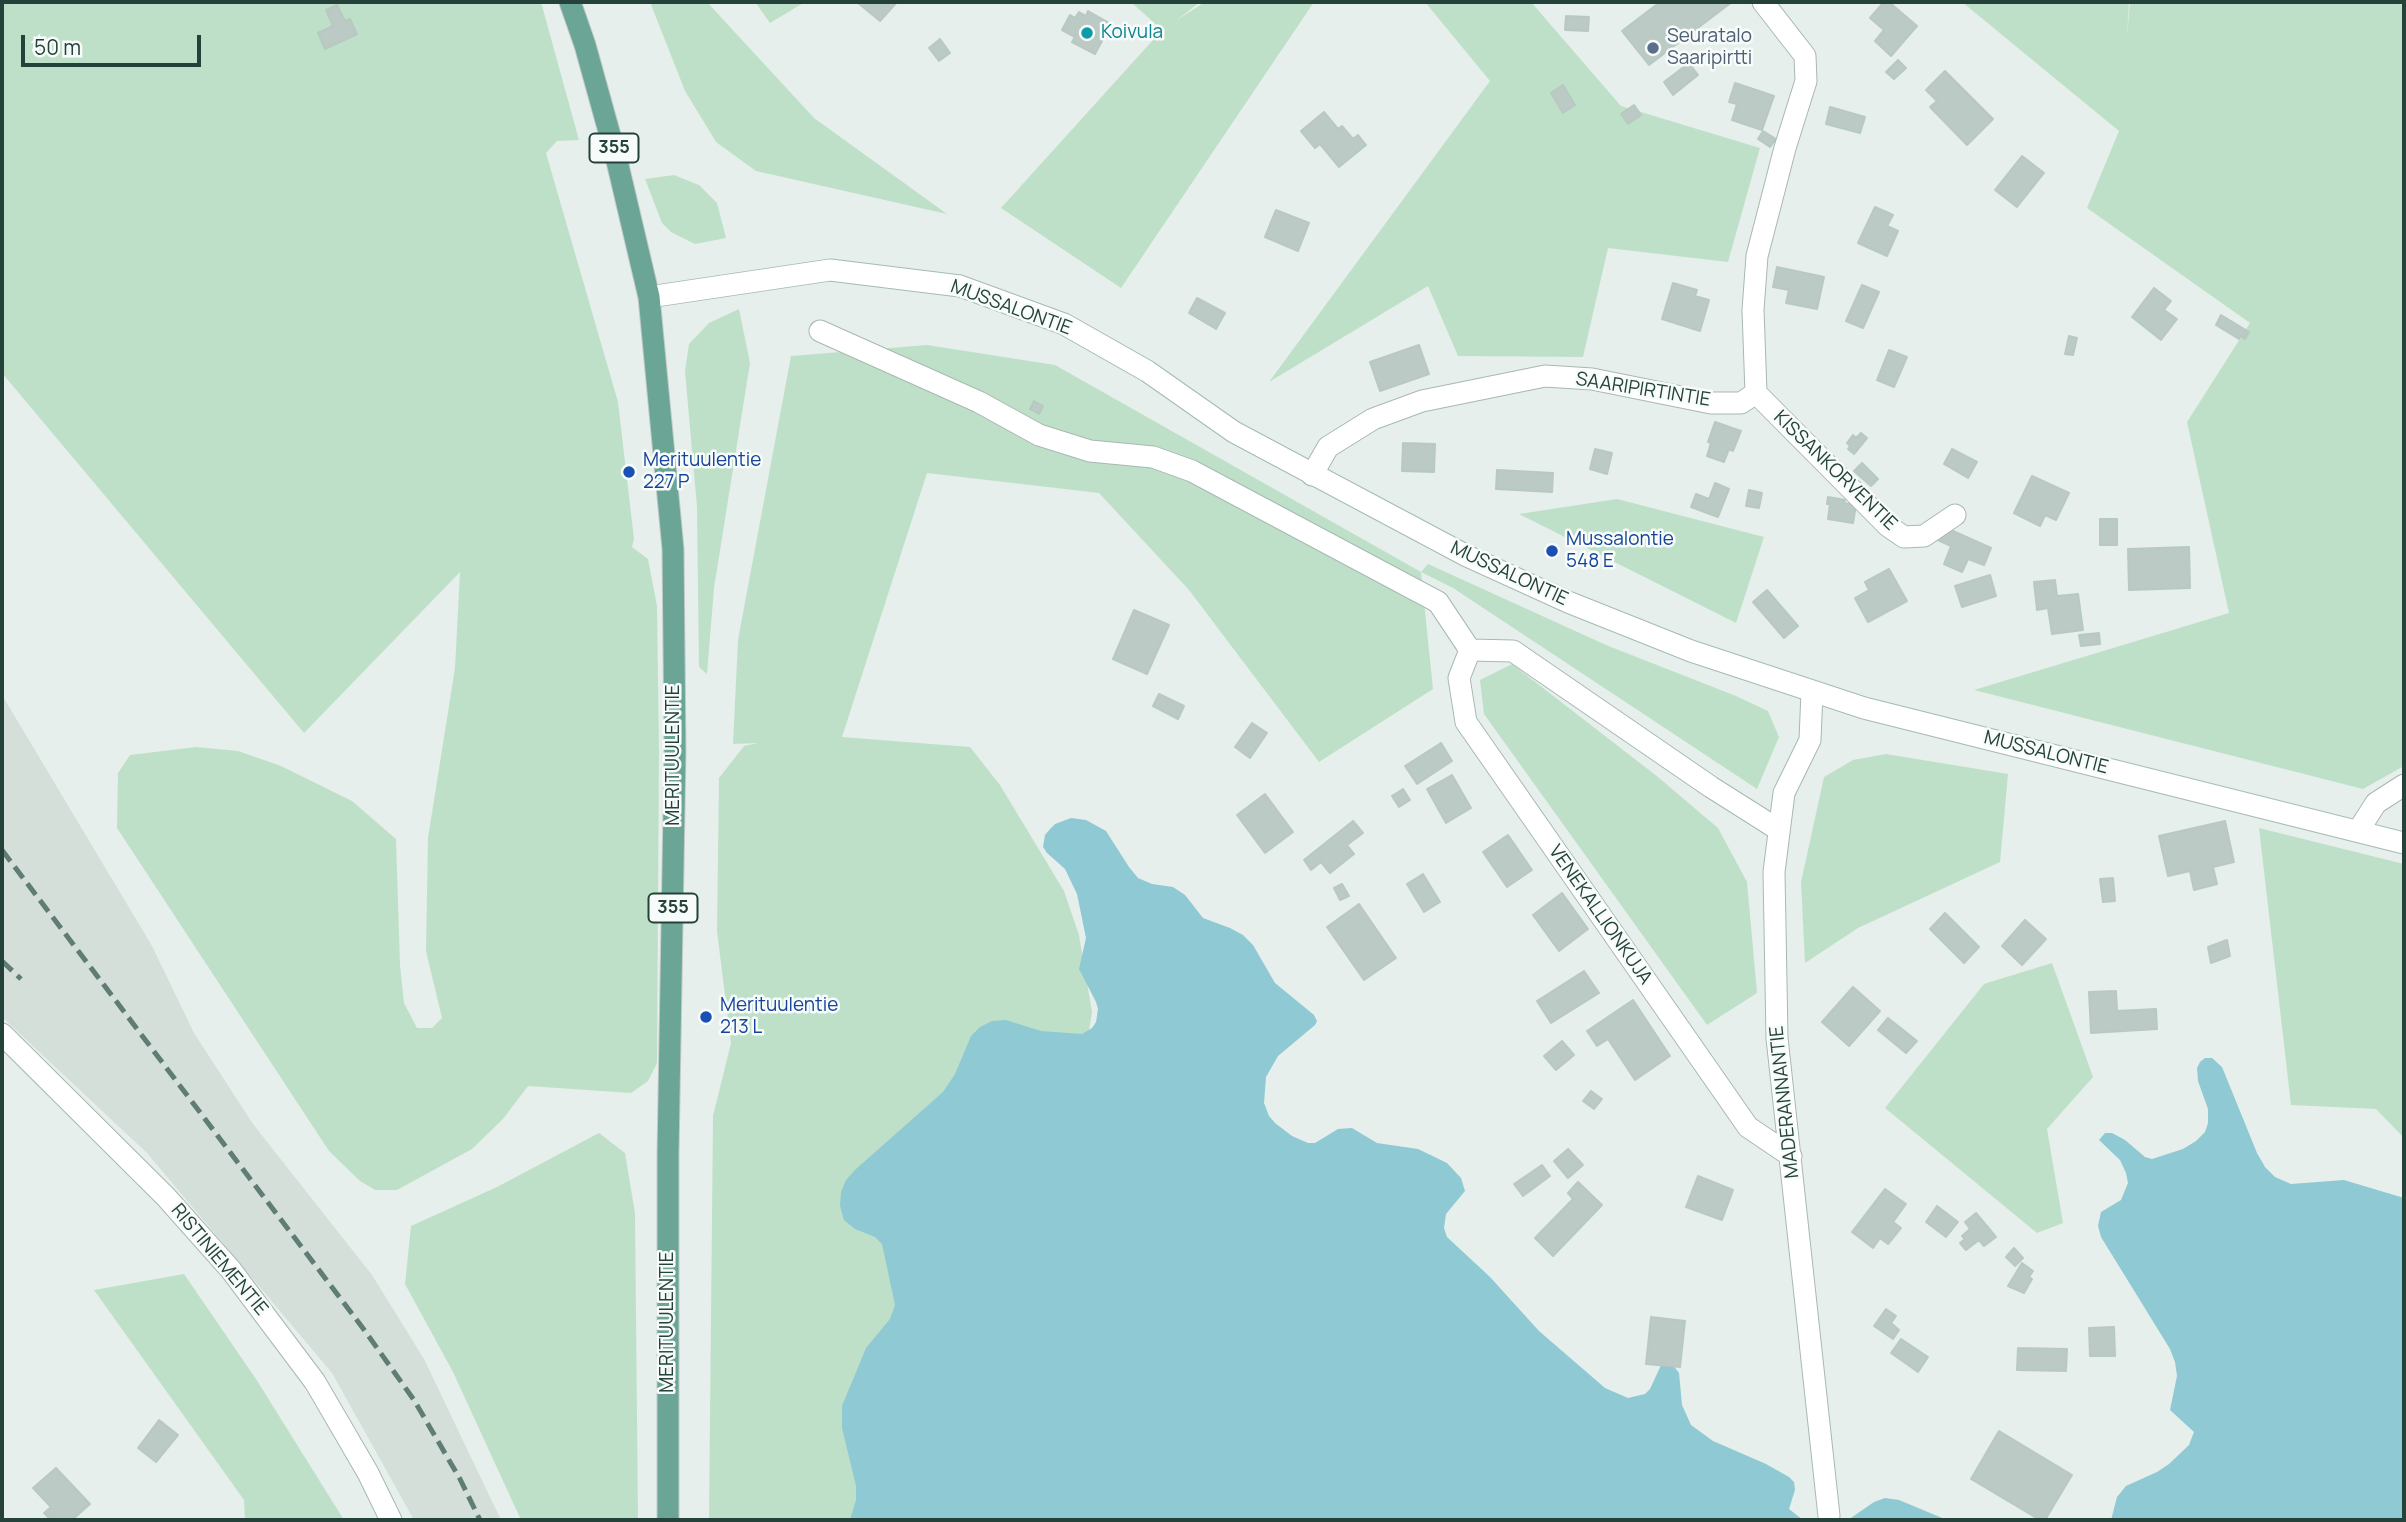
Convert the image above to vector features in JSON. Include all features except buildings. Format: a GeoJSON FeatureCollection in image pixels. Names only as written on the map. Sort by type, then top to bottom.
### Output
{"type":"FeatureCollection","features":[{"type":"Feature","properties":{"kind":"main road","name":"MERITUULENTIE"},"geometry":{"type":"LineString","coordinates":[[570,2],[616,157],[649,297],[673,549],[675,752],[668,1154],[668,1520]]}},
{"type":"Feature","properties":{"kind":"street"},"geometry":{"type":"LineString","coordinates":[[1756,393],[1753,310],[1757,256],[1785,148],[1806,81],[1805,56],[1763,2]]}},
{"type":"Feature","properties":{"kind":"street","name":"MUSSALONTIE"},"geometry":{"type":"LineString","coordinates":[[649,297],[830,270],[960,286],[1064,324],[1147,371],[1234,432],[1466,556],[1691,651],[1877,711],[2404,843]]}},
{"type":"Feature","properties":{"kind":"street"},"geometry":{"type":"LineString","coordinates":[[820,331],[979,402],[1039,435],[1090,452],[1153,457],[1192,471],[1438,602],[1470,650],[1513,651],[1711,787],[1779,830]]}},
{"type":"Feature","properties":{"kind":"street","name":"SAARIPIRTINTIE"},"geometry":{"type":"LineString","coordinates":[[1312,475],[1328,447],[1373,419],[1422,401],[1545,376],[1592,379],[1711,402],[1741,403],[1756,393]]}},
{"type":"Feature","properties":{"kind":"street","name":"KISSANKORVENTIE"},"geometry":{"type":"LineString","coordinates":[[1756,393],[1888,526],[1904,537],[1924,536],[1955,515]]}},
{"type":"Feature","properties":{"kind":"street","name":"VENEKALLIONKUJA"},"geometry":{"type":"LineString","coordinates":[[1470,650],[1459,678],[1466,722],[1748,1127],[1791,1156]]}},
{"type":"Feature","properties":{"kind":"street","name":"MADERANNANTIE"},"geometry":{"type":"LineString","coordinates":[[1812,692],[1810,740],[1784,793],[1774,872],[1777,1038],[1829,1516]]}},
{"type":"Feature","properties":{"kind":"street"},"geometry":{"type":"LineString","coordinates":[[2358,831],[2376,803],[2404,785]]}},
{"type":"Feature","properties":{"kind":"street","name":"RISTINIEMENTIE"},"geometry":{"type":"LineString","coordinates":[[2,1034],[166,1197],[231,1270],[315,1382],[391,1520]]}},
{"type":"Feature","properties":{"kind":"shaded area"},"geometry":{"type":"Polygon","coordinates":[[[2,695],[152,946],[194,1033],[253,1124],[372,1275],[424,1359],[501,1520],[414,1520],[332,1373],[147,1153],[2,1017],[2,695]]]}},
{"type":"Feature","properties":{"kind":"green space"},"geometry":{"type":"Polygon","coordinates":[[[2,2],[541,2],[579,140],[557,141],[546,153],[618,402],[634,539],[632,547],[648,559],[657,606],[657,1063],[648,1081],[631,1093],[528,1086],[503,1119],[472,1149],[397,1190],[375,1190],[360,1181],[329,1151],[117,828],[118,773],[130,755],[196,747],[238,751],[281,766],[352,801],[396,839],[400,965],[404,1003],[417,1028],[432,1028],[442,1018],[426,951],[428,838],[455,668],[460,572],[304,733],[2,373],[2,2]]]}},
{"type":"Feature","properties":{"kind":"green space"},"geometry":{"type":"Polygon","coordinates":[[[650,2],[707,2],[814,118],[947,214],[756,171],[716,142],[685,91],[650,2]]]}},
{"type":"Feature","properties":{"kind":"green space"},"geometry":{"type":"Polygon","coordinates":[[[755,2],[805,2],[770,23],[755,2]]]}},
{"type":"Feature","properties":{"kind":"green space"},"geometry":{"type":"Polygon","coordinates":[[[1131,2],[1200,2],[1177,20],[1205,2],[1314,2],[1121,288],[1001,208],[1162,30],[1131,2]]]}},
{"type":"Feature","properties":{"kind":"green space"},"geometry":{"type":"Polygon","coordinates":[[[1425,2],[1531,2],[1621,106],[1760,148],[1728,262],[1608,248],[1583,357],[1458,356],[1428,286],[1269,382],[1490,81],[1425,2]]]}},
{"type":"Feature","properties":{"kind":"green space"},"geometry":{"type":"Polygon","coordinates":[[[1962,2],[2129,2],[2127,37],[2130,2],[2404,2],[2404,766],[2363,789],[1974,690],[2229,613],[2187,422],[2250,323],[2087,208],[2119,131],[1962,2]]]}},
{"type":"Feature","properties":{"kind":"green space"},"geometry":{"type":"Polygon","coordinates":[[[674,175],[699,185],[717,203],[726,238],[695,244],[671,232],[662,223],[645,179],[674,175]]]}},
{"type":"Feature","properties":{"kind":"green space"},"geometry":{"type":"Polygon","coordinates":[[[739,309],[750,363],[714,588],[707,674],[699,667],[697,507],[685,371],[689,344],[709,323],[739,309]]]}},
{"type":"Feature","properties":{"kind":"green space"},"geometry":{"type":"Polygon","coordinates":[[[927,345],[1055,365],[1421,572],[1433,689],[1319,762],[1189,590],[1099,493],[927,473],[842,737],[970,747],[1000,785],[1064,891],[1079,935],[1092,1012],[1082,1074],[925,1520],[709,1520],[713,1116],[731,1043],[717,931],[719,778],[744,746],[758,743],[733,744],[738,640],[791,356],[927,345]]]}},
{"type":"Feature","properties":{"kind":"green space"},"geometry":{"type":"Polygon","coordinates":[[[1617,499],[1764,537],[1736,623],[1519,514],[1617,499]]]}},
{"type":"Feature","properties":{"kind":"green space"},"geometry":{"type":"Polygon","coordinates":[[[1428,564],[1606,645],[1768,711],[1779,737],[1757,789],[1453,588],[1421,572],[1428,564]]]}},
{"type":"Feature","properties":{"kind":"green space"},"geometry":{"type":"Polygon","coordinates":[[[1512,664],[1658,777],[1718,828],[1747,882],[1757,993],[1707,1025],[1484,714],[1480,680],[1512,664]]]}},
{"type":"Feature","properties":{"kind":"green space"},"geometry":{"type":"Polygon","coordinates":[[[1886,754],[2008,774],[2000,862],[1858,928],[1805,963],[1801,882],[1824,777],[1853,760],[1886,754]]]}},
{"type":"Feature","properties":{"kind":"green space"},"geometry":{"type":"Polygon","coordinates":[[[2259,828],[2404,864],[2404,1138],[2376,1109],[2291,1105],[2259,828]]]}},
{"type":"Feature","properties":{"kind":"green space"},"geometry":{"type":"Polygon","coordinates":[[[2052,963],[2093,1077],[2047,1129],[2063,1223],[2037,1233],[1885,1108],[1984,984],[2052,963]]]}},
{"type":"Feature","properties":{"kind":"green space"},"geometry":{"type":"Polygon","coordinates":[[[599,1133],[625,1153],[635,1213],[638,1520],[521,1520],[453,1372],[405,1284],[411,1226],[497,1187],[599,1133]]]}},
{"type":"Feature","properties":{"kind":"green space"},"geometry":{"type":"Polygon","coordinates":[[[184,1274],[256,1379],[344,1520],[245,1520],[244,1500],[94,1290],[184,1274]]]}},
{"type":"Feature","properties":{"kind":"water"},"geometry":{"type":"Polygon","coordinates":[[[1071,818],[1086,820],[1106,831],[1138,878],[1152,884],[1173,887],[1185,895],[1203,918],[1243,935],[1253,945],[1275,983],[1314,1015],[1317,1021],[1315,1025],[1278,1056],[1266,1077],[1264,1103],[1275,1123],[1292,1136],[1308,1143],[1315,1143],[1338,1129],[1352,1128],[1377,1143],[1418,1149],[1447,1163],[1461,1178],[1465,1191],[1446,1214],[1444,1228],[1447,1237],[1490,1277],[1539,1331],[1605,1388],[1628,1398],[1645,1394],[1662,1363],[1672,1364],[1679,1373],[1682,1405],[1691,1425],[1713,1441],[1789,1477],[1794,1482],[1795,1490],[1789,1509],[1803,1520],[850,1520],[856,1500],[856,1486],[842,1428],[842,1406],[866,1348],[890,1319],[895,1305],[882,1244],[875,1237],[855,1229],[844,1220],[840,1206],[841,1192],[846,1180],[856,1169],[943,1092],[955,1074],[971,1036],[980,1027],[992,1021],[1006,1020],[1041,1031],[1082,1034],[1096,1022],[1096,1002],[1079,969],[1086,938],[1077,894],[1065,869],[1043,847],[1045,835],[1050,829],[1055,824],[1071,818]]]}},
{"type":"Feature","properties":{"kind":"water"},"geometry":{"type":"Polygon","coordinates":[[[2205,1058],[2212,1058],[2222,1067],[2257,1153],[2275,1177],[2291,1184],[2344,1180],[2404,1198],[2404,1520],[2111,1520],[2117,1497],[2126,1486],[2169,1464],[2189,1445],[2194,1432],[2170,1410],[2177,1376],[2170,1349],[2101,1237],[2098,1226],[2101,1212],[2121,1200],[2128,1183],[2120,1160],[2099,1140],[2105,1133],[2112,1133],[2145,1157],[2152,1159],[2183,1149],[2196,1141],[2205,1132],[2208,1123],[2208,1109],[2198,1081],[2197,1068],[2205,1058]]]}},
{"type":"Feature","properties":{"kind":"water"},"geometry":{"type":"Polygon","coordinates":[[[1885,1498],[1899,1500],[1947,1520],[1848,1520],[1874,1502],[1885,1498]]]}},
{"type":"Feature","properties":{"kind":"railway"},"geometry":{"type":"LineString","coordinates":[[2,850],[365,1331],[414,1400],[460,1479],[480,1520]]}},
{"type":"Feature","properties":{"kind":"railway"},"geometry":{"type":"LineString","coordinates":[[2,961],[21,979]]}},
{"type":"Feature","properties":{"kind":"place","name":"Koivula"},"geometry":{"type":"Point","coordinates":[1087,33]}},
{"type":"Feature","properties":{"kind":"place","name":"Seuratalo Saaripirtti"},"geometry":{"type":"Point","coordinates":[1653,48]}},
{"type":"Feature","properties":{"kind":"place","name":"Merituulentie 227 P"},"geometry":{"type":"Point","coordinates":[629,472]}},
{"type":"Feature","properties":{"kind":"place","name":"Mussalontie 548 E"},"geometry":{"type":"Point","coordinates":[1552,551]}},
{"type":"Feature","properties":{"kind":"place","name":"Merituulentie 213 L"},"geometry":{"type":"Point","coordinates":[706,1017]}}]}
